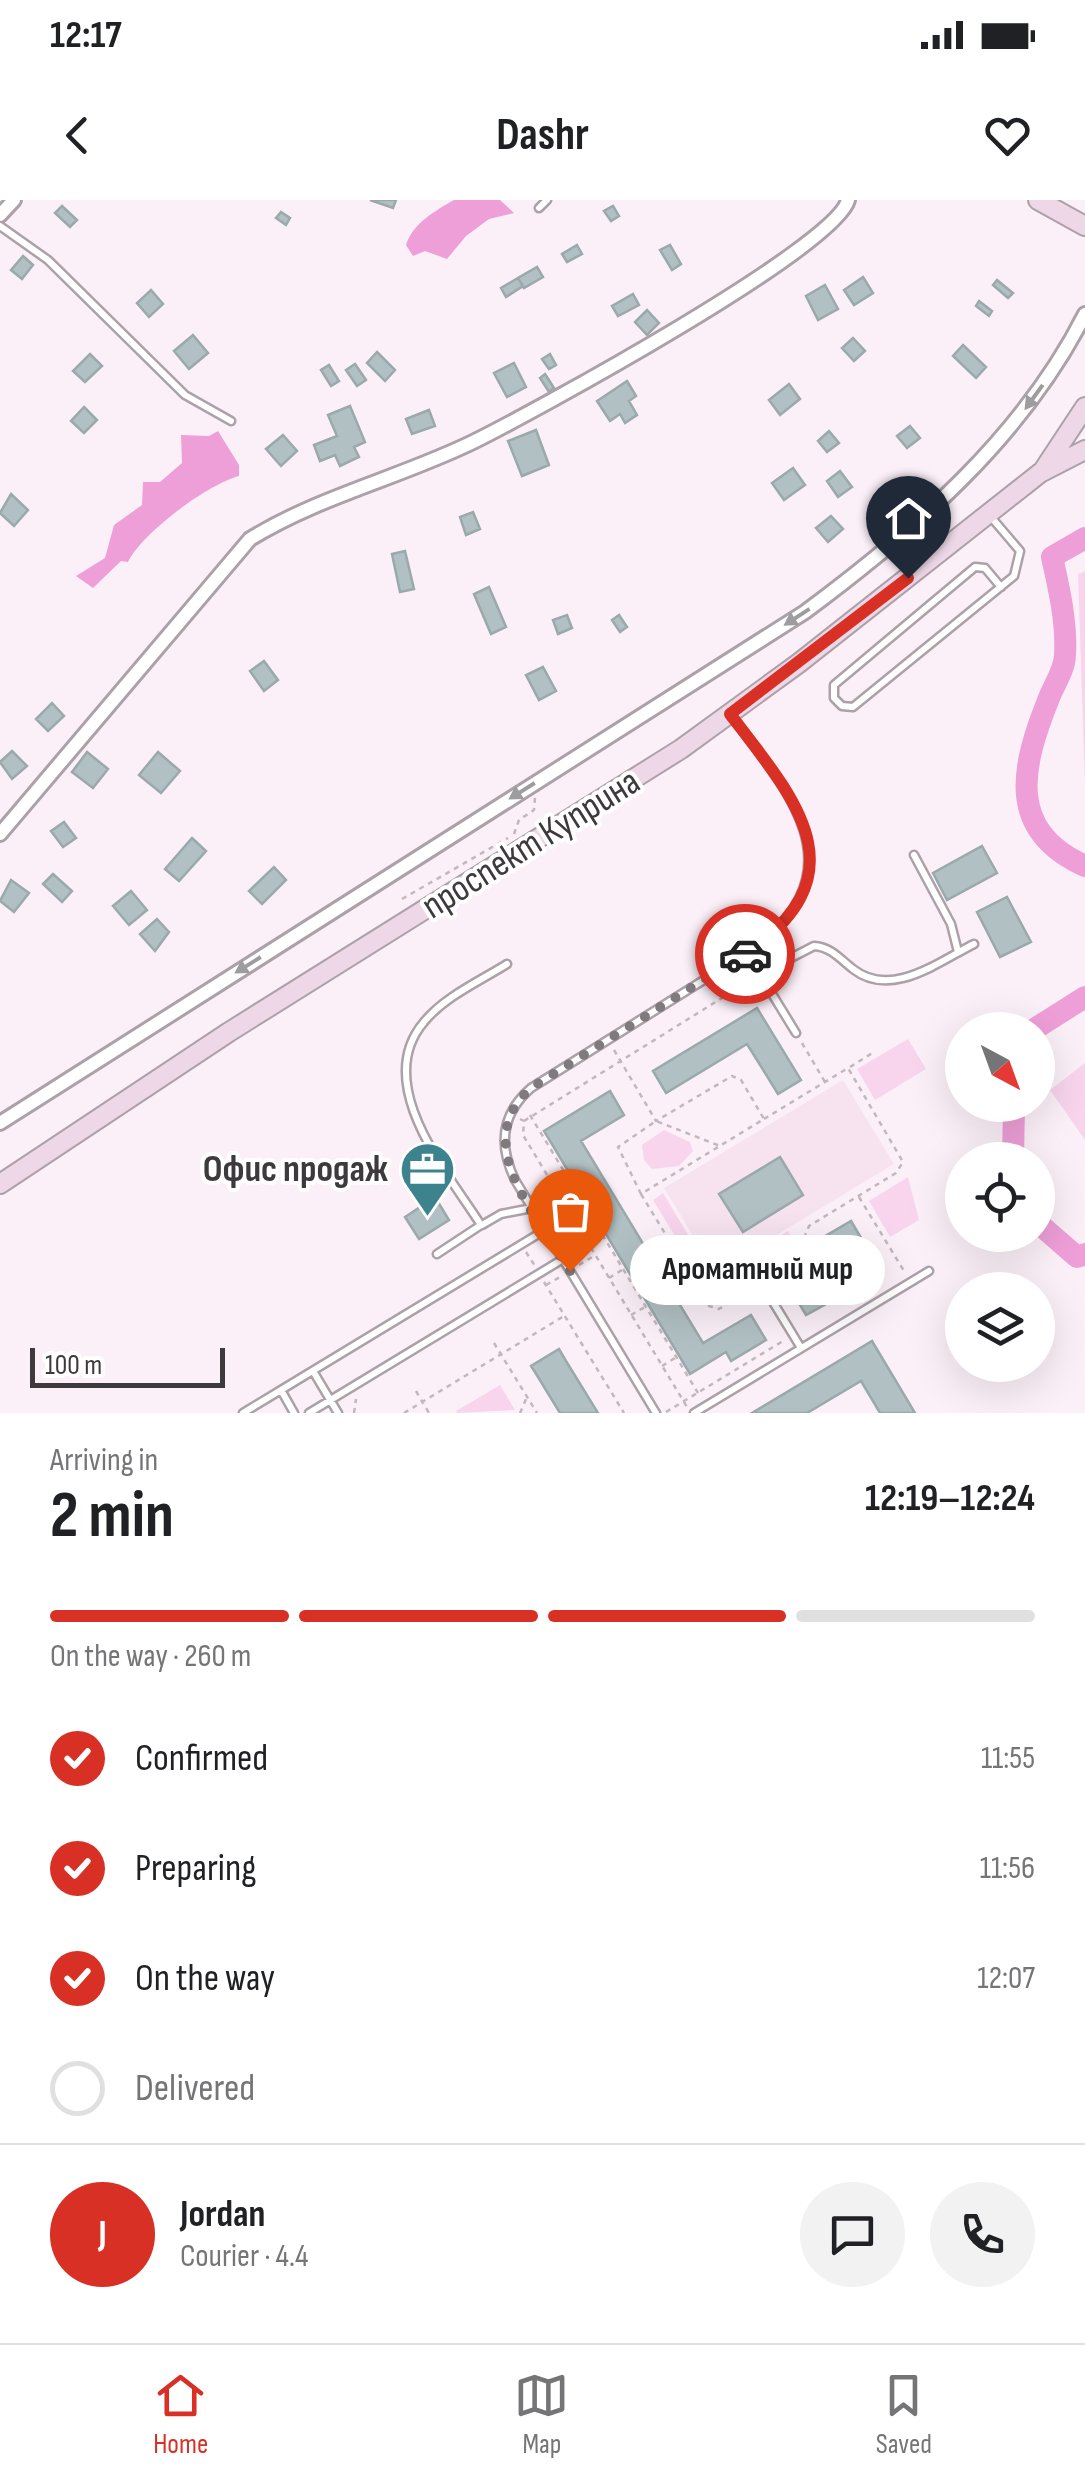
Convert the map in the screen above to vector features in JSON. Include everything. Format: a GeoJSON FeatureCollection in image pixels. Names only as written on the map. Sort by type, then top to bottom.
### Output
{"type":"FeatureCollection","features":[{"type":"Feature","properties":{"kind":"main road"},"geometry":{"type":"LineString","coordinates":[[1038,200],[1085,226]]}},
{"type":"Feature","properties":{"kind":"main road","name":"проспект Куприна"},"geometry":{"type":"LineString","coordinates":[[1040,473],[1085,407]]}},
{"type":"Feature","properties":{"kind":"main road","name":"проспект Куприна"},"geometry":{"type":"LineString","coordinates":[[0,1184],[229,1032],[524,850],[730,714],[1040,473],[1085,450]]}},
{"type":"Feature","properties":{"kind":"street"},"geometry":{"type":"LineString","coordinates":[[0,215],[14,200]]}},
{"type":"Feature","properties":{"kind":"street"},"geometry":{"type":"LineString","coordinates":[[0,834],[250,540],[295,512],[472,442],[704,312],[813,240],[840,218],[848,200]]}},
{"type":"Feature","properties":{"kind":"street"},"geometry":{"type":"LineString","coordinates":[[0,1123],[804,612],[864,568],[1019,417],[1062,359],[1085,314]]}},
{"type":"Feature","properties":{"kind":"lane"},"geometry":{"type":"LineString","coordinates":[[539,208],[547,200]]}},
{"type":"Feature","properties":{"kind":"lane"},"geometry":{"type":"LineString","coordinates":[[0,226],[48,260],[185,396],[230,420]]}},
{"type":"Feature","properties":{"kind":"lane"},"geometry":{"type":"LineString","coordinates":[[990,515],[1020,551],[1018,571],[1001,586],[853,707],[842,706],[834,698],[834,685],[975,567],[985,568],[1001,586]]}},
{"type":"Feature","properties":{"kind":"lane"},"geometry":{"type":"LineString","coordinates":[[656,1413],[506,1162],[504,1134],[510,1114],[531,1088],[747,952],[778,930],[797,905],[807,879],[810,849],[803,817],[791,794],[730,714]]}},
{"type":"Feature","properties":{"kind":"lane"},"geometry":{"type":"LineString","coordinates":[[914,855],[951,924],[958,952]]}},
{"type":"Feature","properties":{"kind":"lane"},"geometry":{"type":"LineString","coordinates":[[760,974],[809,946],[825,947],[856,972],[883,982],[903,979],[974,944]]}},
{"type":"Feature","properties":{"kind":"lane"},"geometry":{"type":"LineString","coordinates":[[747,952],[796,1033]]}},
{"type":"Feature","properties":{"kind":"lane"},"geometry":{"type":"LineString","coordinates":[[482,1225],[412,1109],[408,1067],[413,1039],[425,1020],[507,964]]}},
{"type":"Feature","properties":{"kind":"lane"},"geometry":{"type":"LineString","coordinates":[[437,1254],[501,1214],[532,1208]]}},
{"type":"Feature","properties":{"kind":"lane"},"geometry":{"type":"LineString","coordinates":[[243,1413],[545,1230]]}},
{"type":"Feature","properties":{"kind":"lane"},"geometry":{"type":"LineString","coordinates":[[309,1413],[563,1260]]}},
{"type":"Feature","properties":{"kind":"lane"},"geometry":{"type":"LineString","coordinates":[[753,1269],[801,1348]]}},
{"type":"Feature","properties":{"kind":"lane"},"geometry":{"type":"LineString","coordinates":[[692,1413],[929,1271]]}},
{"type":"Feature","properties":{"kind":"lane"},"geometry":{"type":"LineString","coordinates":[[312,1371],[338,1413]]}},
{"type":"Feature","properties":{"kind":"lane"},"geometry":{"type":"LineString","coordinates":[[280,1390],[294,1413]]}},
{"type":"Feature","properties":{"kind":"path"},"geometry":{"type":"LineString","coordinates":[[402,899],[514,834],[518,820],[534,810],[535,796],[530,786]]}},
{"type":"Feature","properties":{"kind":"path"},"geometry":{"type":"LineString","coordinates":[[692,1413],[522,1135],[524,1122],[530,1114],[760,974]]}},
{"type":"Feature","properties":{"kind":"path"},"geometry":{"type":"LineString","coordinates":[[796,1033],[826,1082]]}},
{"type":"Feature","properties":{"kind":"path"},"geometry":{"type":"LineString","coordinates":[[608,1040],[656,1121],[720,1146]]}},
{"type":"Feature","properties":{"kind":"path"},"geometry":{"type":"LineString","coordinates":[[641,1194],[874,1052]]}},
{"type":"Feature","properties":{"kind":"path"},"geometry":{"type":"LineString","coordinates":[[764,1119],[741,1080],[732,1076],[618,1147],[641,1194],[712,1308],[719,1309],[807,1255],[804,1238],[809,1226],[901,1170],[904,1162],[848,1068]]}},
{"type":"Feature","properties":{"kind":"path"},"geometry":{"type":"LineString","coordinates":[[510,1114],[524,1122]]}},
{"type":"Feature","properties":{"kind":"path"},"geometry":{"type":"LineString","coordinates":[[530,1114],[698,1392]]}},
{"type":"Feature","properties":{"kind":"path"},"geometry":{"type":"LineString","coordinates":[[558,1194],[572,1185]]}},
{"type":"Feature","properties":{"kind":"path"},"geometry":{"type":"LineString","coordinates":[[858,1196],[911,1282]]}},
{"type":"Feature","properties":{"kind":"path"},"geometry":{"type":"LineString","coordinates":[[582,1234],[597,1225]]}},
{"type":"Feature","properties":{"kind":"path"},"geometry":{"type":"LineString","coordinates":[[522,1244],[624,1413]]}},
{"type":"Feature","properties":{"kind":"path"},"geometry":{"type":"LineString","coordinates":[[609,1278],[624,1270]]}},
{"type":"Feature","properties":{"kind":"path"},"geometry":{"type":"LineString","coordinates":[[631,1315],[646,1306]]}},
{"type":"Feature","properties":{"kind":"path"},"geometry":{"type":"LineString","coordinates":[[404,1413],[565,1316]]}},
{"type":"Feature","properties":{"kind":"path"},"geometry":{"type":"LineString","coordinates":[[665,1413],[793,1335]]}},
{"type":"Feature","properties":{"kind":"path"},"geometry":{"type":"LineString","coordinates":[[494,1343],[536,1413]]}},
{"type":"Feature","properties":{"kind":"path"},"geometry":{"type":"LineString","coordinates":[[662,1366],[676,1357]]}},
{"type":"Feature","properties":{"kind":"path"},"geometry":{"type":"LineString","coordinates":[[416,1390],[429,1413]]}},
{"type":"Feature","properties":{"kind":"path"},"geometry":{"type":"LineString","coordinates":[[520,1413],[527,1398]]}},
{"type":"Feature","properties":{"kind":"shaded area"},"geometry":{"type":"Polygon","coordinates":[[[454,200],[500,200],[514,213],[489,219],[466,236],[447,259],[425,251],[413,256],[406,245],[414,230],[454,200]]]}},
{"type":"Feature","properties":{"kind":"shaded area"},"geometry":{"type":"Polygon","coordinates":[[[218,431],[239,465],[239,476],[177,511],[147,537],[128,562],[121,561],[93,588],[76,576],[105,558],[114,525],[142,505],[143,482],[160,482],[182,463],[181,435],[209,436],[218,431]]]}},
{"type":"Feature","properties":{"kind":"shaded area"},"geometry":{"type":"Polygon","coordinates":[[[1085,571],[1085,786],[1078,574],[1085,571]]]}},
{"type":"Feature","properties":{"kind":"shaded area"},"geometry":{"type":"Polygon","coordinates":[[[908,1039],[926,1069],[875,1100],[857,1069],[908,1039]]]}},
{"type":"Feature","properties":{"kind":"shaded area"},"geometry":{"type":"Polygon","coordinates":[[[1085,1063],[1085,1140],[1055,1097],[1055,1086],[1085,1063]]]}},
{"type":"Feature","properties":{"kind":"shaded area"},"geometry":{"type":"Polygon","coordinates":[[[843,1080],[894,1164],[715,1272],[664,1188],[843,1080]]]}},
{"type":"Feature","properties":{"kind":"shaded area"},"geometry":{"type":"Polygon","coordinates":[[[664,1130],[690,1142],[693,1151],[679,1166],[652,1169],[644,1160],[642,1145],[664,1130]]]}},
{"type":"Feature","properties":{"kind":"shaded area"},"geometry":{"type":"Polygon","coordinates":[[[908,1177],[919,1220],[890,1237],[869,1201],[908,1177]]]}},
{"type":"Feature","properties":{"kind":"shaded area"},"geometry":{"type":"Polygon","coordinates":[[[663,1193],[705,1263],[695,1269],[653,1200],[663,1193]]]}},
{"type":"Feature","properties":{"kind":"shaded area"},"geometry":{"type":"Polygon","coordinates":[[[788,1231],[799,1250],[774,1265],[762,1247],[788,1231]]]}},
{"type":"Feature","properties":{"kind":"shaded area"},"geometry":{"type":"Polygon","coordinates":[[[729,1267],[740,1286],[714,1302],[702,1283],[729,1267]]]}},
{"type":"Feature","properties":{"kind":"shaded area"},"geometry":{"type":"Polygon","coordinates":[[[500,1385],[515,1410],[457,1413],[456,1411],[500,1385]]]}},
{"type":"Feature","properties":{"kind":"building"},"geometry":{"type":"Polygon","coordinates":[[[370,200],[396,200],[393,208],[370,200]]]}},
{"type":"Feature","properties":{"kind":"building"},"geometry":{"type":"Polygon","coordinates":[[[62,206],[77,220],[70,227],[55,213],[62,206]]]}},
{"type":"Feature","properties":{"kind":"building"},"geometry":{"type":"Polygon","coordinates":[[[613,206],[619,216],[611,221],[604,211],[613,206]]]}},
{"type":"Feature","properties":{"kind":"building"},"geometry":{"type":"Polygon","coordinates":[[[281,212],[290,218],[286,225],[276,218],[281,212]]]}},
{"type":"Feature","properties":{"kind":"building"},"geometry":{"type":"Polygon","coordinates":[[[577,245],[582,254],[567,262],[562,254],[577,245]]]}},
{"type":"Feature","properties":{"kind":"building"},"geometry":{"type":"Polygon","coordinates":[[[670,245],[681,264],[672,270],[660,250],[670,245]]]}},
{"type":"Feature","properties":{"kind":"building"},"geometry":{"type":"Polygon","coordinates":[[[23,256],[33,265],[22,279],[11,270],[23,256]]]}},
{"type":"Feature","properties":{"kind":"building"},"geometry":{"type":"Polygon","coordinates":[[[537,267],[543,277],[524,288],[518,278],[537,267]]]}},
{"type":"Feature","properties":{"kind":"building"},"geometry":{"type":"Polygon","coordinates":[[[863,277],[873,293],[854,305],[844,290],[863,277]]]}},
{"type":"Feature","properties":{"kind":"building"},"geometry":{"type":"Polygon","coordinates":[[[518,278],[523,286],[506,297],[501,288],[518,278]]]}},
{"type":"Feature","properties":{"kind":"building"},"geometry":{"type":"Polygon","coordinates":[[[997,280],[1013,293],[1008,298],[993,285],[997,280]]]}},
{"type":"Feature","properties":{"kind":"building"},"geometry":{"type":"Polygon","coordinates":[[[825,285],[838,309],[818,320],[806,296],[825,285]]]}},
{"type":"Feature","properties":{"kind":"building"},"geometry":{"type":"Polygon","coordinates":[[[151,290],[163,304],[149,317],[137,303],[151,290]]]}},
{"type":"Feature","properties":{"kind":"building"},"geometry":{"type":"Polygon","coordinates":[[[633,294],[639,305],[618,316],[612,306],[633,294]]]}},
{"type":"Feature","properties":{"kind":"building"},"geometry":{"type":"Polygon","coordinates":[[[979,301],[992,311],[989,316],[976,306],[979,301]]]}},
{"type":"Feature","properties":{"kind":"building"},"geometry":{"type":"Polygon","coordinates":[[[647,310],[659,323],[647,335],[635,322],[647,310]]]}},
{"type":"Feature","properties":{"kind":"building"},"geometry":{"type":"Polygon","coordinates":[[[193,335],[208,353],[189,369],[174,351],[193,335]]]}},
{"type":"Feature","properties":{"kind":"building"},"geometry":{"type":"Polygon","coordinates":[[[853,338],[865,351],[854,361],[842,348],[853,338]]]}},
{"type":"Feature","properties":{"kind":"building"},"geometry":{"type":"Polygon","coordinates":[[[963,345],[986,367],[976,378],[953,356],[963,345]]]}},
{"type":"Feature","properties":{"kind":"building"},"geometry":{"type":"Polygon","coordinates":[[[377,352],[395,370],[385,381],[367,363],[377,352]]]}},
{"type":"Feature","properties":{"kind":"building"},"geometry":{"type":"Polygon","coordinates":[[[90,354],[102,366],[85,382],[73,371],[90,354]]]}},
{"type":"Feature","properties":{"kind":"building"},"geometry":{"type":"Polygon","coordinates":[[[550,354],[556,365],[549,369],[542,359],[550,354]]]}},
{"type":"Feature","properties":{"kind":"building"},"geometry":{"type":"Polygon","coordinates":[[[514,363],[526,387],[507,397],[494,373],[514,363]]]}},
{"type":"Feature","properties":{"kind":"building"},"geometry":{"type":"Polygon","coordinates":[[[355,364],[366,380],[357,386],[346,370],[355,364]]]}},
{"type":"Feature","properties":{"kind":"building"},"geometry":{"type":"Polygon","coordinates":[[[329,365],[339,381],[331,386],[321,370],[329,365]]]}},
{"type":"Feature","properties":{"kind":"building"},"geometry":{"type":"Polygon","coordinates":[[[545,374],[554,388],[549,392],[540,378],[545,374]]]}},
{"type":"Feature","properties":{"kind":"building"},"geometry":{"type":"Polygon","coordinates":[[[627,381],[636,396],[629,401],[637,415],[625,423],[620,414],[610,421],[597,401],[627,381]]]}},
{"type":"Feature","properties":{"kind":"building"},"geometry":{"type":"Polygon","coordinates":[[[789,384],[800,399],[780,415],[769,400],[789,384]]]}},
{"type":"Feature","properties":{"kind":"building"},"geometry":{"type":"Polygon","coordinates":[[[350,406],[365,442],[354,447],[359,457],[340,466],[335,455],[320,461],[314,445],[337,436],[328,415],[350,406]]]}},
{"type":"Feature","properties":{"kind":"building"},"geometry":{"type":"Polygon","coordinates":[[[84,407],[97,420],[84,433],[71,421],[84,407]]]}},
{"type":"Feature","properties":{"kind":"building"},"geometry":{"type":"Polygon","coordinates":[[[429,410],[435,426],[412,434],[406,419],[429,410]]]}},
{"type":"Feature","properties":{"kind":"building"},"geometry":{"type":"Polygon","coordinates":[[[910,426],[920,438],[907,448],[897,436],[910,426]]]}},
{"type":"Feature","properties":{"kind":"building"},"geometry":{"type":"Polygon","coordinates":[[[536,430],[549,465],[522,476],[508,441],[536,430]]]}},
{"type":"Feature","properties":{"kind":"building"},"geometry":{"type":"Polygon","coordinates":[[[829,431],[839,443],[827,452],[818,441],[829,431]]]}},
{"type":"Feature","properties":{"kind":"building"},"geometry":{"type":"Polygon","coordinates":[[[283,435],[297,451],[281,466],[266,449],[283,435]]]}},
{"type":"Feature","properties":{"kind":"building"},"geometry":{"type":"Polygon","coordinates":[[[793,468],[805,485],[784,500],[772,483],[793,468]]]}},
{"type":"Feature","properties":{"kind":"building"},"geometry":{"type":"Polygon","coordinates":[[[840,471],[852,487],[838,497],[827,481],[840,471]]]}},
{"type":"Feature","properties":{"kind":"building"},"geometry":{"type":"Polygon","coordinates":[[[11,494],[28,510],[14,526],[0,513],[11,494]]]}},
{"type":"Feature","properties":{"kind":"building"},"geometry":{"type":"Polygon","coordinates":[[[473,512],[480,529],[466,535],[460,517],[473,512]]]}},
{"type":"Feature","properties":{"kind":"building"},"geometry":{"type":"Polygon","coordinates":[[[831,516],[843,529],[828,542],[816,528],[831,516]]]}},
{"type":"Feature","properties":{"kind":"building"},"geometry":{"type":"Polygon","coordinates":[[[405,551],[414,589],[400,592],[392,554],[405,551]]]}},
{"type":"Feature","properties":{"kind":"building"},"geometry":{"type":"Polygon","coordinates":[[[489,587],[506,627],[491,634],[474,594],[489,587]]]}},
{"type":"Feature","properties":{"kind":"building"},"geometry":{"type":"Polygon","coordinates":[[[567,615],[572,628],[558,634],[553,620],[567,615]]]}},
{"type":"Feature","properties":{"kind":"building"},"geometry":{"type":"Polygon","coordinates":[[[619,615],[627,627],[620,632],[612,620],[619,615]]]}},
{"type":"Feature","properties":{"kind":"building"},"geometry":{"type":"Polygon","coordinates":[[[264,661],[278,680],[264,691],[250,671],[264,661]]]}},
{"type":"Feature","properties":{"kind":"building"},"geometry":{"type":"Polygon","coordinates":[[[543,667],[556,691],[539,700],[526,675],[543,667]]]}},
{"type":"Feature","properties":{"kind":"building"},"geometry":{"type":"Polygon","coordinates":[[[52,703],[64,716],[48,731],[36,719],[52,703]]]}},
{"type":"Feature","properties":{"kind":"building"},"geometry":{"type":"Polygon","coordinates":[[[12,751],[27,766],[12,779],[0,762],[12,751]]]}},
{"type":"Feature","properties":{"kind":"building"},"geometry":{"type":"Polygon","coordinates":[[[87,752],[108,769],[93,788],[72,772],[87,752]]]}},
{"type":"Feature","properties":{"kind":"building"},"geometry":{"type":"Polygon","coordinates":[[[158,752],[180,771],[161,793],[139,775],[158,752]]]}},
{"type":"Feature","properties":{"kind":"building"},"geometry":{"type":"Polygon","coordinates":[[[64,822],[76,838],[63,847],[51,831],[64,822]]]}},
{"type":"Feature","properties":{"kind":"building"},"geometry":{"type":"Polygon","coordinates":[[[192,838],[206,851],[179,881],[165,869],[192,838]]]}},
{"type":"Feature","properties":{"kind":"building"},"geometry":{"type":"Polygon","coordinates":[[[982,846],[997,873],[947,900],[933,873],[982,846]]]}},
{"type":"Feature","properties":{"kind":"building"},"geometry":{"type":"Polygon","coordinates":[[[274,867],[286,880],[262,904],[249,891],[274,867]]]}},
{"type":"Feature","properties":{"kind":"building"},"geometry":{"type":"Polygon","coordinates":[[[53,874],[72,891],[62,902],[43,884],[53,874]]]}},
{"type":"Feature","properties":{"kind":"building"},"geometry":{"type":"Polygon","coordinates":[[[11,880],[29,893],[14,912],[0,901],[11,880]]]}},
{"type":"Feature","properties":{"kind":"building"},"geometry":{"type":"Polygon","coordinates":[[[131,891],[147,910],[129,925],[113,906],[131,891]]]}},
{"type":"Feature","properties":{"kind":"building"},"geometry":{"type":"Polygon","coordinates":[[[1007,897],[1031,942],[1000,957],[977,912],[1007,897]]]}},
{"type":"Feature","properties":{"kind":"building"},"geometry":{"type":"Polygon","coordinates":[[[157,919],[169,932],[155,951],[140,934],[157,919]]]}},
{"type":"Feature","properties":{"kind":"building"},"geometry":{"type":"Polygon","coordinates":[[[757,1008],[801,1080],[778,1094],[747,1044],[666,1093],[653,1071],[757,1008]]]}},
{"type":"Feature","properties":{"kind":"building"},"geometry":{"type":"Polygon","coordinates":[[[610,1091],[624,1115],[581,1141],[703,1343],[751,1315],[766,1340],[731,1361],[726,1352],[690,1374],[544,1131],[610,1091]]]}},
{"type":"Feature","properties":{"kind":"building"},"geometry":{"type":"Polygon","coordinates":[[[780,1157],[803,1195],[743,1232],[719,1194],[780,1157]]]}},
{"type":"Feature","properties":{"kind":"building","name":"Офис продаж"},"geometry":{"type":"Polygon","coordinates":[[[435,1197],[449,1220],[419,1239],[405,1217],[435,1197]]]}},
{"type":"Feature","properties":{"kind":"building"},"geometry":{"type":"Polygon","coordinates":[[[851,1221],[876,1263],[841,1284],[846,1293],[806,1315],[791,1290],[837,1263],[822,1238],[851,1221]]]}},
{"type":"Feature","properties":{"kind":"building"},"geometry":{"type":"Polygon","coordinates":[[[872,1341],[915,1413],[880,1413],[861,1381],[807,1413],[752,1413],[872,1341]]]}},
{"type":"Feature","properties":{"kind":"building"},"geometry":{"type":"Polygon","coordinates":[[[559,1349],[598,1413],[560,1413],[531,1366],[559,1349]]]}},
{"type":"Feature","properties":{"kind":"waterway"},"geometry":{"type":"LineString","coordinates":[[1085,538],[1052,557],[1064,618],[1065,660],[1040,723],[1027,771],[1031,815],[1042,834],[1059,851],[1085,866]]}},
{"type":"Feature","properties":{"kind":"waterway"},"geometry":{"type":"LineString","coordinates":[[1055,1016],[1085,997]]}},
{"type":"Feature","properties":{"kind":"waterway"},"geometry":{"type":"LineString","coordinates":[[1013,1142],[1014,1122]]}},
{"type":"Feature","properties":{"kind":"waterway"},"geometry":{"type":"LineString","coordinates":[[1055,1238],[1077,1257],[1085,1254]]}},
{"type":"Feature","properties":{"kind":"way so far"},"geometry":{"type":"LineString","coordinates":[[570,1271],[506,1162],[504,1134],[512,1108],[531,1088],[745,954]]}},
{"type":"Feature","properties":{"kind":"place","name":"Офис продаж"},"geometry":{"type":"Point","coordinates":[427,1218]}},
{"type":"Feature","properties":{"kind":"place","name":"Ароматный мир"},"geometry":{"type":"Point","coordinates":[570,1271]}},
{"type":"Feature","properties":{"kind":"route"},"geometry":{"type":"LineString","coordinates":[[745,954],[778,930],[797,905],[807,879],[810,849],[803,817],[791,794],[730,714],[908,578]]}}]}
